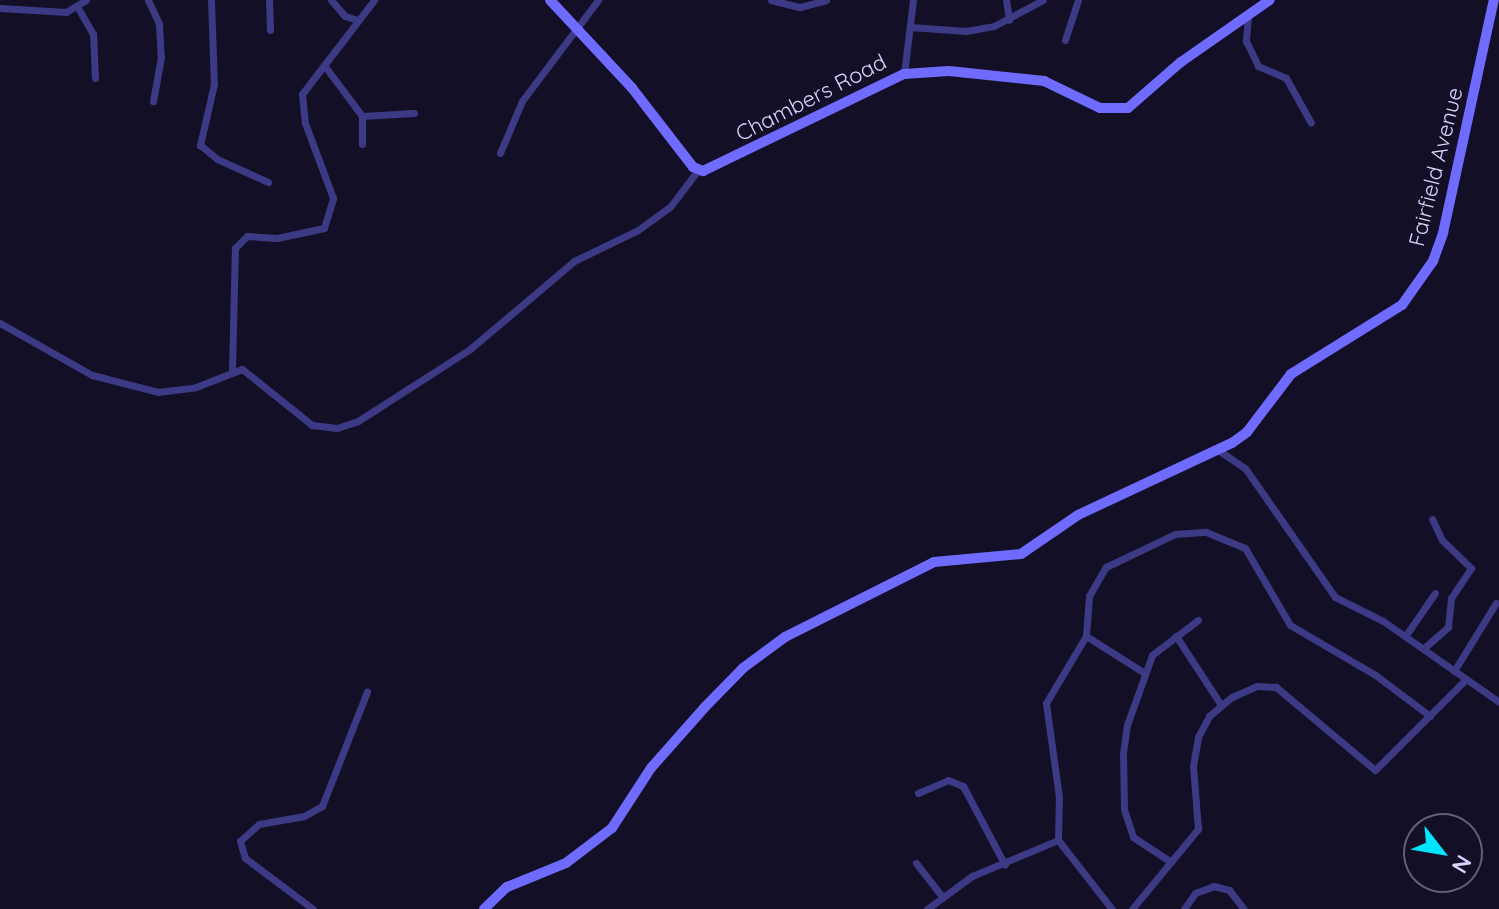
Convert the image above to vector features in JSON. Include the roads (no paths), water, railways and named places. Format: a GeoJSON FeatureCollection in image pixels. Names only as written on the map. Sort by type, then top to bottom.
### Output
{"type":"FeatureCollection","features":[{"type":"Feature","properties":{"kind":"street"},"geometry":{"type":"LineString","coordinates":[[0,8],[66,12],[78,8],[86,0]]}},
{"type":"Feature","properties":{"kind":"street"},"geometry":{"type":"LineString","coordinates":[[148,0],[159,24],[161,57],[153,101]]}},
{"type":"Feature","properties":{"kind":"street"},"geometry":{"type":"LineString","coordinates":[[211,0],[214,84],[200,145],[217,159],[268,182]]}},
{"type":"Feature","properties":{"kind":"street"},"geometry":{"type":"LineString","coordinates":[[269,0],[270,30]]}},
{"type":"Feature","properties":{"kind":"street"},"geometry":{"type":"LineString","coordinates":[[331,0],[345,16],[357,20]]}},
{"type":"Feature","properties":{"kind":"street"},"geometry":{"type":"LineString","coordinates":[[232,370],[231,273],[240,240],[314,232],[324,228],[331,213],[329,181],[301,104],[324,65],[374,0]]}},
{"type":"Feature","properties":{"kind":"street"},"geometry":{"type":"LineString","coordinates":[[0,323],[3,334],[92,375],[158,392],[196,387],[232,370],[252,374],[320,428],[358,421],[470,349],[518,313],[552,276],[670,207],[698,170],[632,88],[550,0]]}},
{"type":"Feature","properties":{"kind":"street"},"geometry":{"type":"LineString","coordinates":[[500,153],[522,101],[598,0]]}},
{"type":"Feature","properties":{"kind":"street"},"geometry":{"type":"LineString","coordinates":[[771,0],[813,3],[826,0]]}},
{"type":"Feature","properties":{"kind":"street"},"geometry":{"type":"LineString","coordinates":[[904,74],[913,0]]}},
{"type":"Feature","properties":{"kind":"street"},"geometry":{"type":"LineString","coordinates":[[1006,0],[1009,20]]}},
{"type":"Feature","properties":{"kind":"street"},"geometry":{"type":"LineString","coordinates":[[910,27],[966,31],[1009,20],[1043,0]]}},
{"type":"Feature","properties":{"kind":"street"},"geometry":{"type":"LineString","coordinates":[[1065,40],[1078,0]]}},
{"type":"Feature","properties":{"kind":"street","name":"Chambers Road"},"geometry":{"type":"LineString","coordinates":[[698,170],[715,169],[904,74],[949,71],[1044,81],[1100,108],[1119,111],[1270,0]]}},
{"type":"Feature","properties":{"kind":"street","name":"Fairfield Avenue"},"geometry":{"type":"LineString","coordinates":[[484,909],[507,887],[558,868],[612,828],[651,768],[704,708],[743,668],[785,637],[934,562],[1021,554],[1078,515],[1218,450],[1247,432],[1291,374],[1402,305],[1433,261],[1494,0]]}},
{"type":"Feature","properties":{"kind":"street"},"geometry":{"type":"LineString","coordinates":[[78,8],[93,34],[95,78]]}},
{"type":"Feature","properties":{"kind":"street"},"geometry":{"type":"LineString","coordinates":[[1248,17],[1246,41],[1258,66],[1286,78],[1311,123]]}},
{"type":"Feature","properties":{"kind":"street"},"geometry":{"type":"LineString","coordinates":[[324,65],[362,116],[362,144]]}},
{"type":"Feature","properties":{"kind":"street"},"geometry":{"type":"LineString","coordinates":[[362,116],[414,113]]}},
{"type":"Feature","properties":{"kind":"street"},"geometry":{"type":"LineString","coordinates":[[1218,450],[1245,468],[1335,597],[1406,635],[1499,702]]}},
{"type":"Feature","properties":{"kind":"street"},"geometry":{"type":"LineString","coordinates":[[1424,648],[1448,627],[1451,598],[1471,568],[1442,540],[1432,519]]}},
{"type":"Feature","properties":{"kind":"street"},"geometry":{"type":"LineString","coordinates":[[1112,909],[1058,840],[1059,797],[1046,735],[1046,703],[1086,636],[1089,596],[1106,567],[1175,534],[1206,532],[1245,548],[1290,625],[1374,674],[1430,716]]}},
{"type":"Feature","properties":{"kind":"street"},"geometry":{"type":"LineString","coordinates":[[1406,635],[1435,593]]}},
{"type":"Feature","properties":{"kind":"street"},"geometry":{"type":"LineString","coordinates":[[1454,671],[1496,603]]}},
{"type":"Feature","properties":{"kind":"street"},"geometry":{"type":"LineString","coordinates":[[1171,862],[1133,837],[1124,809],[1127,725],[1143,672],[1152,655],[1198,620]]}},
{"type":"Feature","properties":{"kind":"street"},"geometry":{"type":"LineString","coordinates":[[1086,636],[1143,672]]}},
{"type":"Feature","properties":{"kind":"street"},"geometry":{"type":"LineString","coordinates":[[1176,636],[1221,705]]}},
{"type":"Feature","properties":{"kind":"street"},"geometry":{"type":"LineString","coordinates":[[1132,909],[1198,829],[1193,795],[1198,737],[1221,705],[1247,689],[1276,687],[1375,770],[1465,680]]}},
{"type":"Feature","properties":{"kind":"street"},"geometry":{"type":"LineString","coordinates":[[313,909],[245,858],[240,841],[259,824],[304,816],[322,806],[367,692]]}},
{"type":"Feature","properties":{"kind":"street"},"geometry":{"type":"LineString","coordinates":[[918,793],[948,780],[963,786],[1005,865]]}},
{"type":"Feature","properties":{"kind":"street"},"geometry":{"type":"LineString","coordinates":[[927,909],[941,895],[1058,840]]}},
{"type":"Feature","properties":{"kind":"street"},"geometry":{"type":"LineString","coordinates":[[916,863],[941,895]]}},
{"type":"Feature","properties":{"kind":"street"},"geometry":{"type":"LineString","coordinates":[[1184,909],[1195,893],[1214,886],[1229,890],[1244,909]]}}]}
